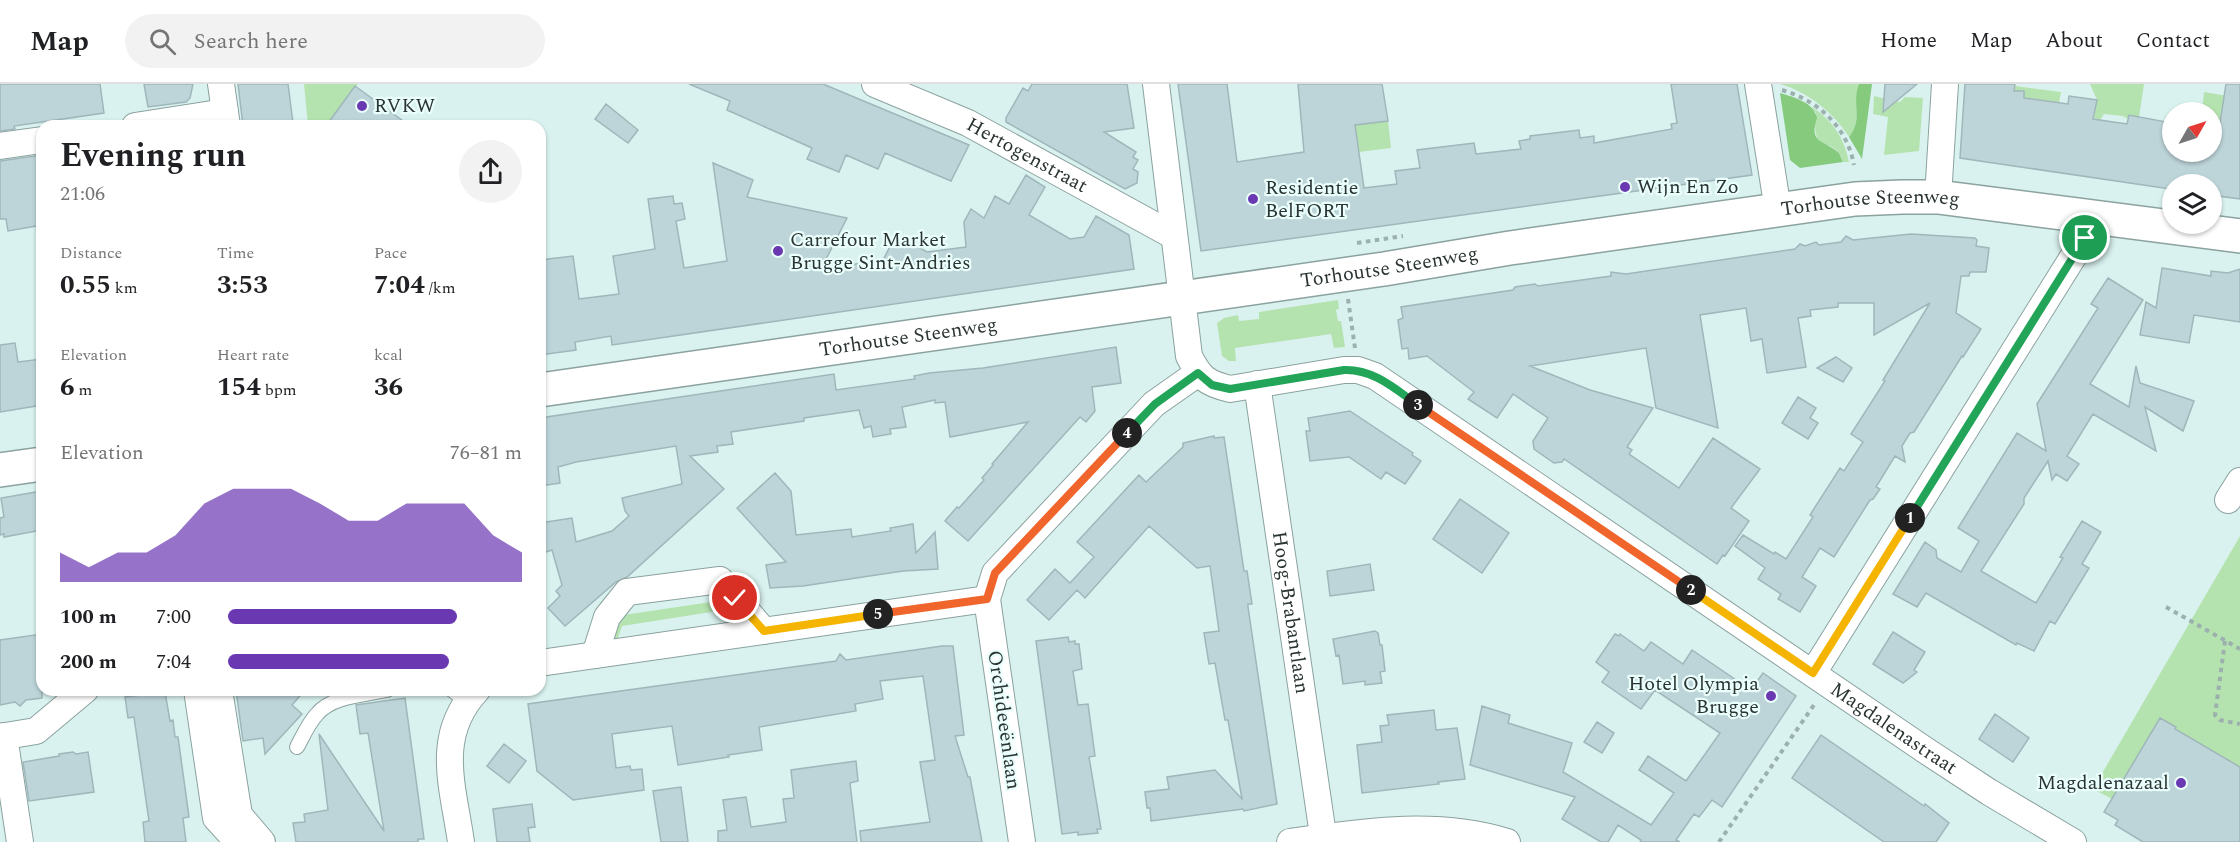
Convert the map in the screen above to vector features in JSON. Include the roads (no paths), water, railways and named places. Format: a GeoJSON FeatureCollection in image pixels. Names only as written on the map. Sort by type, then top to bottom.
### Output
{"type":"FeatureCollection","features":[{"type":"Feature","properties":{"kind":"main road","name":"Torhoutse Steenweg"},"geometry":{"type":"LineString","coordinates":[[546,389],[1118,308],[1510,248],[1855,199],[1938,197],[2240,236]]}},
{"type":"Feature","properties":{"kind":"main road"},"geometry":{"type":"LineString","coordinates":[[0,470],[36,465]]}},
{"type":"Feature","properties":{"kind":"street"},"geometry":{"type":"LineString","coordinates":[[220,84],[226,119]]}},
{"type":"Feature","properties":{"kind":"street","name":"Hertogenstraat"},"geometry":{"type":"LineString","coordinates":[[875,84],[968,123],[1174,236]]}},
{"type":"Feature","properties":{"kind":"street"},"geometry":{"type":"LineString","coordinates":[[1156,84],[1189,356],[1198,373],[1212,385],[1230,389],[1257,384]]}},
{"type":"Feature","properties":{"kind":"street"},"geometry":{"type":"LineString","coordinates":[[1938,197],[1945,84]]}},
{"type":"Feature","properties":{"kind":"street"},"geometry":{"type":"LineString","coordinates":[[1767,86],[1778,210]]}},
{"type":"Feature","properties":{"kind":"street"},"geometry":{"type":"LineString","coordinates":[[0,146],[36,141]]}},
{"type":"Feature","properties":{"kind":"street"},"geometry":{"type":"LineString","coordinates":[[1821,678],[2098,218]]}},
{"type":"Feature","properties":{"kind":"street","name":"Magdalenastraat"},"geometry":{"type":"LineString","coordinates":[[1257,384],[1344,370],[1358,370],[1375,376],[1980,786],[2073,842]]}},
{"type":"Feature","properties":{"kind":"street"},"geometry":{"type":"LineString","coordinates":[[546,662],[987,599],[995,573],[1155,404],[1198,373]]}},
{"type":"Feature","properties":{"kind":"street","name":"Hoog-Brabantlaan"},"geometry":{"type":"LineString","coordinates":[[1257,384],[1323,840]]}},
{"type":"Feature","properties":{"kind":"street"},"geometry":{"type":"LineString","coordinates":[[595,656],[607,617],[627,592],[720,580],[764,631]]}},
{"type":"Feature","properties":{"kind":"street","name":"Orchideeënlaan"},"geometry":{"type":"LineString","coordinates":[[987,599],[1022,842]]}},
{"type":"Feature","properties":{"kind":"street"},"geometry":{"type":"LineString","coordinates":[[20,842],[2,736],[36,731],[78,696]]}},
{"type":"Feature","properties":{"kind":"street"},"geometry":{"type":"LineString","coordinates":[[198,696],[216,818],[238,842]]}},
{"type":"Feature","properties":{"kind":"street"},"geometry":{"type":"LineString","coordinates":[[220,696],[239,815],[262,842]]}},
{"type":"Feature","properties":{"kind":"street"},"geometry":{"type":"LineString","coordinates":[[461,842],[450,762],[451,735],[465,696]]}},
{"type":"Feature","properties":{"kind":"street"},"geometry":{"type":"LineString","coordinates":[[1290,842],[1414,828],[1452,831],[1507,842]]}},
{"type":"Feature","properties":{"kind":"lane"},"geometry":{"type":"LineString","coordinates":[[297,747],[310,722],[327,705],[363,696]]}},
{"type":"Feature","properties":{"kind":"place","name":"RVKW"},"geometry":{"type":"Point","coordinates":[362,106]}},
{"type":"Feature","properties":{"kind":"place","name":"Wijn En Zo"},"geometry":{"type":"Point","coordinates":[1625,187]}},
{"type":"Feature","properties":{"kind":"place","name":"Residentie BelFORT"},"geometry":{"type":"Point","coordinates":[1253,199]}},
{"type":"Feature","properties":{"kind":"place","name":"Carrefour Market Brugge Sint-Andries"},"geometry":{"type":"Point","coordinates":[778,251]}},
{"type":"Feature","properties":{"kind":"place","name":"Hotel Olympia Brugge"},"geometry":{"type":"Point","coordinates":[1771,696]}},
{"type":"Feature","properties":{"kind":"place","name":"Magdalenazaal"},"geometry":{"type":"Point","coordinates":[2181,783]}}]}
